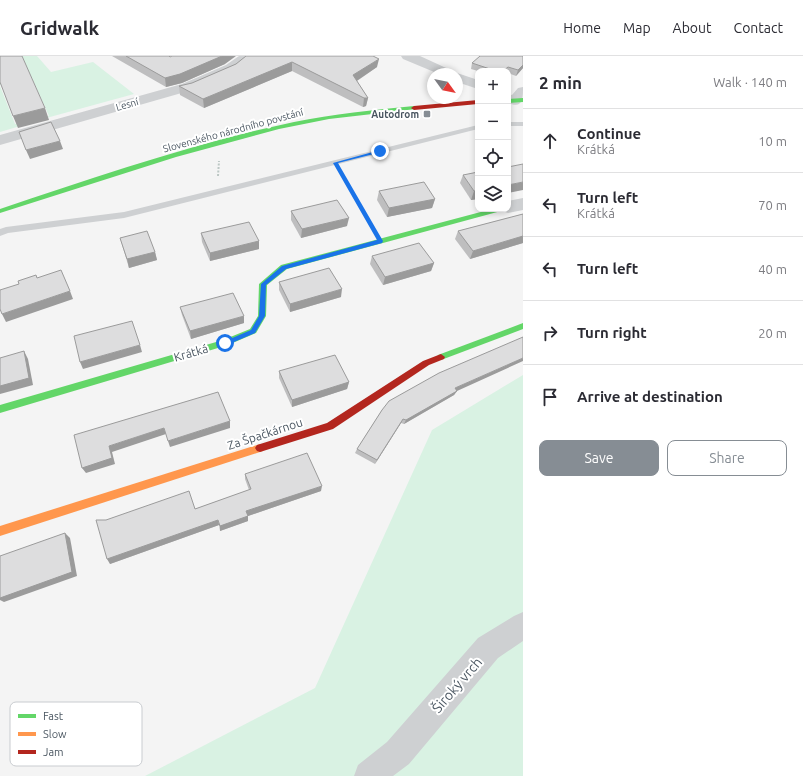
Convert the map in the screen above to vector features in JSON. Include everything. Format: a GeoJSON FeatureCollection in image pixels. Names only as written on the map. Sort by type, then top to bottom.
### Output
{"type":"FeatureCollection","features":[{"type":"Feature","properties":{"kind":"street","name":"Lesní"},"geometry":{"type":"LineString","coordinates":[[0,140],[187,87],[231,68],[248,56]]}},
{"type":"Feature","properties":{"kind":"street"},"geometry":{"type":"LineString","coordinates":[[408,56],[437,68]]}},
{"type":"Feature","properties":{"kind":"street"},"geometry":{"type":"LineString","coordinates":[[463,79],[475,84]]}},
{"type":"Feature","properties":{"kind":"street","name":"Slovenského národního povstání"},"geometry":{"type":"LineString","coordinates":[[0,211],[148,163],[280,127],[366,112],[475,102]]}},
{"type":"Feature","properties":{"kind":"street"},"geometry":{"type":"LineString","coordinates":[[511,206],[523,204]]}},
{"type":"Feature","properties":{"kind":"street","name":"Krátká"},"geometry":{"type":"LineString","coordinates":[[0,409],[225,343],[253,331],[262,316],[263,284],[284,267],[490,212]]}},
{"type":"Feature","properties":{"kind":"street","name":"Za Špačkárnou"},"geometry":{"type":"LineString","coordinates":[[0,531],[330,426],[426,363],[523,326]]}},
{"type":"Feature","properties":{"kind":"street","name":"Široký vrch"},"geometry":{"type":"LineString","coordinates":[[369,776],[398,753],[488,648],[523,625]]}},
{"type":"Feature","properties":{"kind":"lane"},"geometry":{"type":"LineString","coordinates":[[511,124],[523,124]]}},
{"type":"Feature","properties":{"kind":"lane"},"geometry":{"type":"LineString","coordinates":[[0,233],[6,230],[124,215],[475,128]]}},
{"type":"Feature","properties":{"kind":"path"},"geometry":{"type":"LineString","coordinates":[[336,163],[380,241]]}},
{"type":"Feature","properties":{"kind":"green space"},"geometry":{"type":"Polygon","coordinates":[[[0,56],[37,56],[51,72],[93,62],[134,94],[39,120],[35,119],[49,116],[32,78],[0,85],[0,56]]]}},
{"type":"Feature","properties":{"kind":"green space"},"geometry":{"type":"Polygon","coordinates":[[[0,86],[15,124],[29,121],[27,124],[0,132],[0,86]]]}},
{"type":"Feature","properties":{"kind":"green space"},"geometry":{"type":"Polygon","coordinates":[[[523,375],[523,776],[145,776],[315,688],[432,430],[523,375]]]}},
{"type":"Feature","properties":{"kind":"building"},"geometry":{"type":"Polygon","coordinates":[[[0,56],[22,56],[45,108],[13,116],[0,82],[0,56]]]}},
{"type":"Feature","properties":{"kind":"building"},"geometry":{"type":"Polygon","coordinates":[[[126,56],[222,56],[180,74],[165,78],[126,56]]]}},
{"type":"Feature","properties":{"kind":"building"},"geometry":{"type":"Polygon","coordinates":[[[246,56],[373,56],[379,59],[353,75],[368,98],[364,98],[292,62],[203,99],[179,86],[192,83],[236,64],[246,56]]]}},
{"type":"Feature","properties":{"kind":"building"},"geometry":{"type":"Polygon","coordinates":[[[480,56],[523,56],[523,65],[518,70],[508,67],[487,68],[472,63],[480,56]]]}},
{"type":"Feature","properties":{"kind":"building"},"geometry":{"type":"Polygon","coordinates":[[[51,122],[60,141],[26,150],[19,132],[51,122]]]}},
{"type":"Feature","properties":{"kind":"building"},"geometry":{"type":"Polygon","coordinates":[[[523,164],[523,182],[511,184],[511,166],[523,164]]]}},
{"type":"Feature","properties":{"kind":"building"},"geometry":{"type":"Polygon","coordinates":[[[475,173],[475,191],[474,191],[463,175],[475,173]]]}},
{"type":"Feature","properties":{"kind":"building"},"geometry":{"type":"Polygon","coordinates":[[[424,182],[435,199],[389,208],[379,191],[424,182]]]}},
{"type":"Feature","properties":{"kind":"building"},"geometry":{"type":"Polygon","coordinates":[[[337,200],[349,218],[302,229],[291,211],[337,200]]]}},
{"type":"Feature","properties":{"kind":"building"},"geometry":{"type":"Polygon","coordinates":[[[523,214],[523,236],[473,251],[458,231],[523,214]]]}},
{"type":"Feature","properties":{"kind":"building"},"geometry":{"type":"Polygon","coordinates":[[[249,222],[259,241],[210,253],[201,233],[249,222]]]}},
{"type":"Feature","properties":{"kind":"building"},"geometry":{"type":"Polygon","coordinates":[[[147,231],[155,252],[127,259],[120,238],[147,231]]]}},
{"type":"Feature","properties":{"kind":"building"},"geometry":{"type":"Polygon","coordinates":[[[419,243],[434,263],[385,277],[372,256],[419,243]]]}},
{"type":"Feature","properties":{"kind":"building"},"geometry":{"type":"Polygon","coordinates":[[[329,268],[342,289],[290,304],[279,282],[329,268]]]}},
{"type":"Feature","properties":{"kind":"building"},"geometry":{"type":"Polygon","coordinates":[[[61,270],[70,291],[2,314],[0,309],[0,290],[19,284],[18,281],[36,275],[37,278],[61,270]]]}},
{"type":"Feature","properties":{"kind":"building"},"geometry":{"type":"Polygon","coordinates":[[[233,293],[244,316],[190,331],[180,307],[233,293]]]}},
{"type":"Feature","properties":{"kind":"building"},"geometry":{"type":"Polygon","coordinates":[[[132,321],[140,345],[80,362],[74,336],[132,321]]]}},
{"type":"Feature","properties":{"kind":"building"},"geometry":{"type":"Polygon","coordinates":[[[523,337],[523,358],[455,388],[457,391],[406,420],[403,419],[377,460],[357,449],[389,401],[439,373],[523,337]]]}},
{"type":"Feature","properties":{"kind":"building"},"geometry":{"type":"Polygon","coordinates":[[[24,351],[29,378],[0,386],[0,358],[24,351]]]}},
{"type":"Feature","properties":{"kind":"building"},"geometry":{"type":"Polygon","coordinates":[[[335,355],[349,382],[292,400],[279,371],[335,355]]]}},
{"type":"Feature","properties":{"kind":"building"},"geometry":{"type":"Polygon","coordinates":[[[218,392],[230,421],[168,441],[164,428],[109,446],[112,458],[82,468],[74,435],[218,392]]]}},
{"type":"Feature","properties":{"kind":"building"},"geometry":{"type":"Polygon","coordinates":[[[307,453],[322,486],[246,511],[248,516],[220,526],[218,520],[107,559],[96,520],[106,520],[189,491],[195,509],[251,489],[245,474],[307,453]]]}},
{"type":"Feature","properties":{"kind":"building"},"geometry":{"type":"Polygon","coordinates":[[[65,533],[72,572],[0,598],[0,556],[65,533]]]}},
{"type":"Feature","properties":{"kind":"traffic: fast"},"geometry":{"type":"LineString","coordinates":[[511,101],[523,100]]}},
{"type":"Feature","properties":{"kind":"traffic: fast"},"geometry":{"type":"LineString","coordinates":[[0,211],[173,156],[279,127],[346,115],[414,108]]}},
{"type":"Feature","properties":{"kind":"traffic: fast"},"geometry":{"type":"LineString","coordinates":[[0,409],[225,343],[253,331],[262,316],[263,284],[284,267],[490,212]]}},
{"type":"Feature","properties":{"kind":"traffic: fast"},"geometry":{"type":"LineString","coordinates":[[441,357],[523,326]]}},
{"type":"Feature","properties":{"kind":"traffic: slow"},"geometry":{"type":"LineString","coordinates":[[0,531],[260,448]]}},
{"type":"Feature","properties":{"kind":"traffic: jam"},"geometry":{"type":"LineString","coordinates":[[414,108],[475,102]]}},
{"type":"Feature","properties":{"kind":"traffic: jam"},"geometry":{"type":"LineString","coordinates":[[260,448],[330,426],[426,363],[441,357]]}},
{"type":"Feature","properties":{"kind":"place","name":"Autodrom"},"geometry":{"type":"Point","coordinates":[427,114]}},
{"type":"Feature","properties":{"kind":"route"},"geometry":{"type":"LineString","coordinates":[[225,343],[253,331],[262,316],[263,284],[284,267],[380,241],[336,163],[380,151]]}}]}
